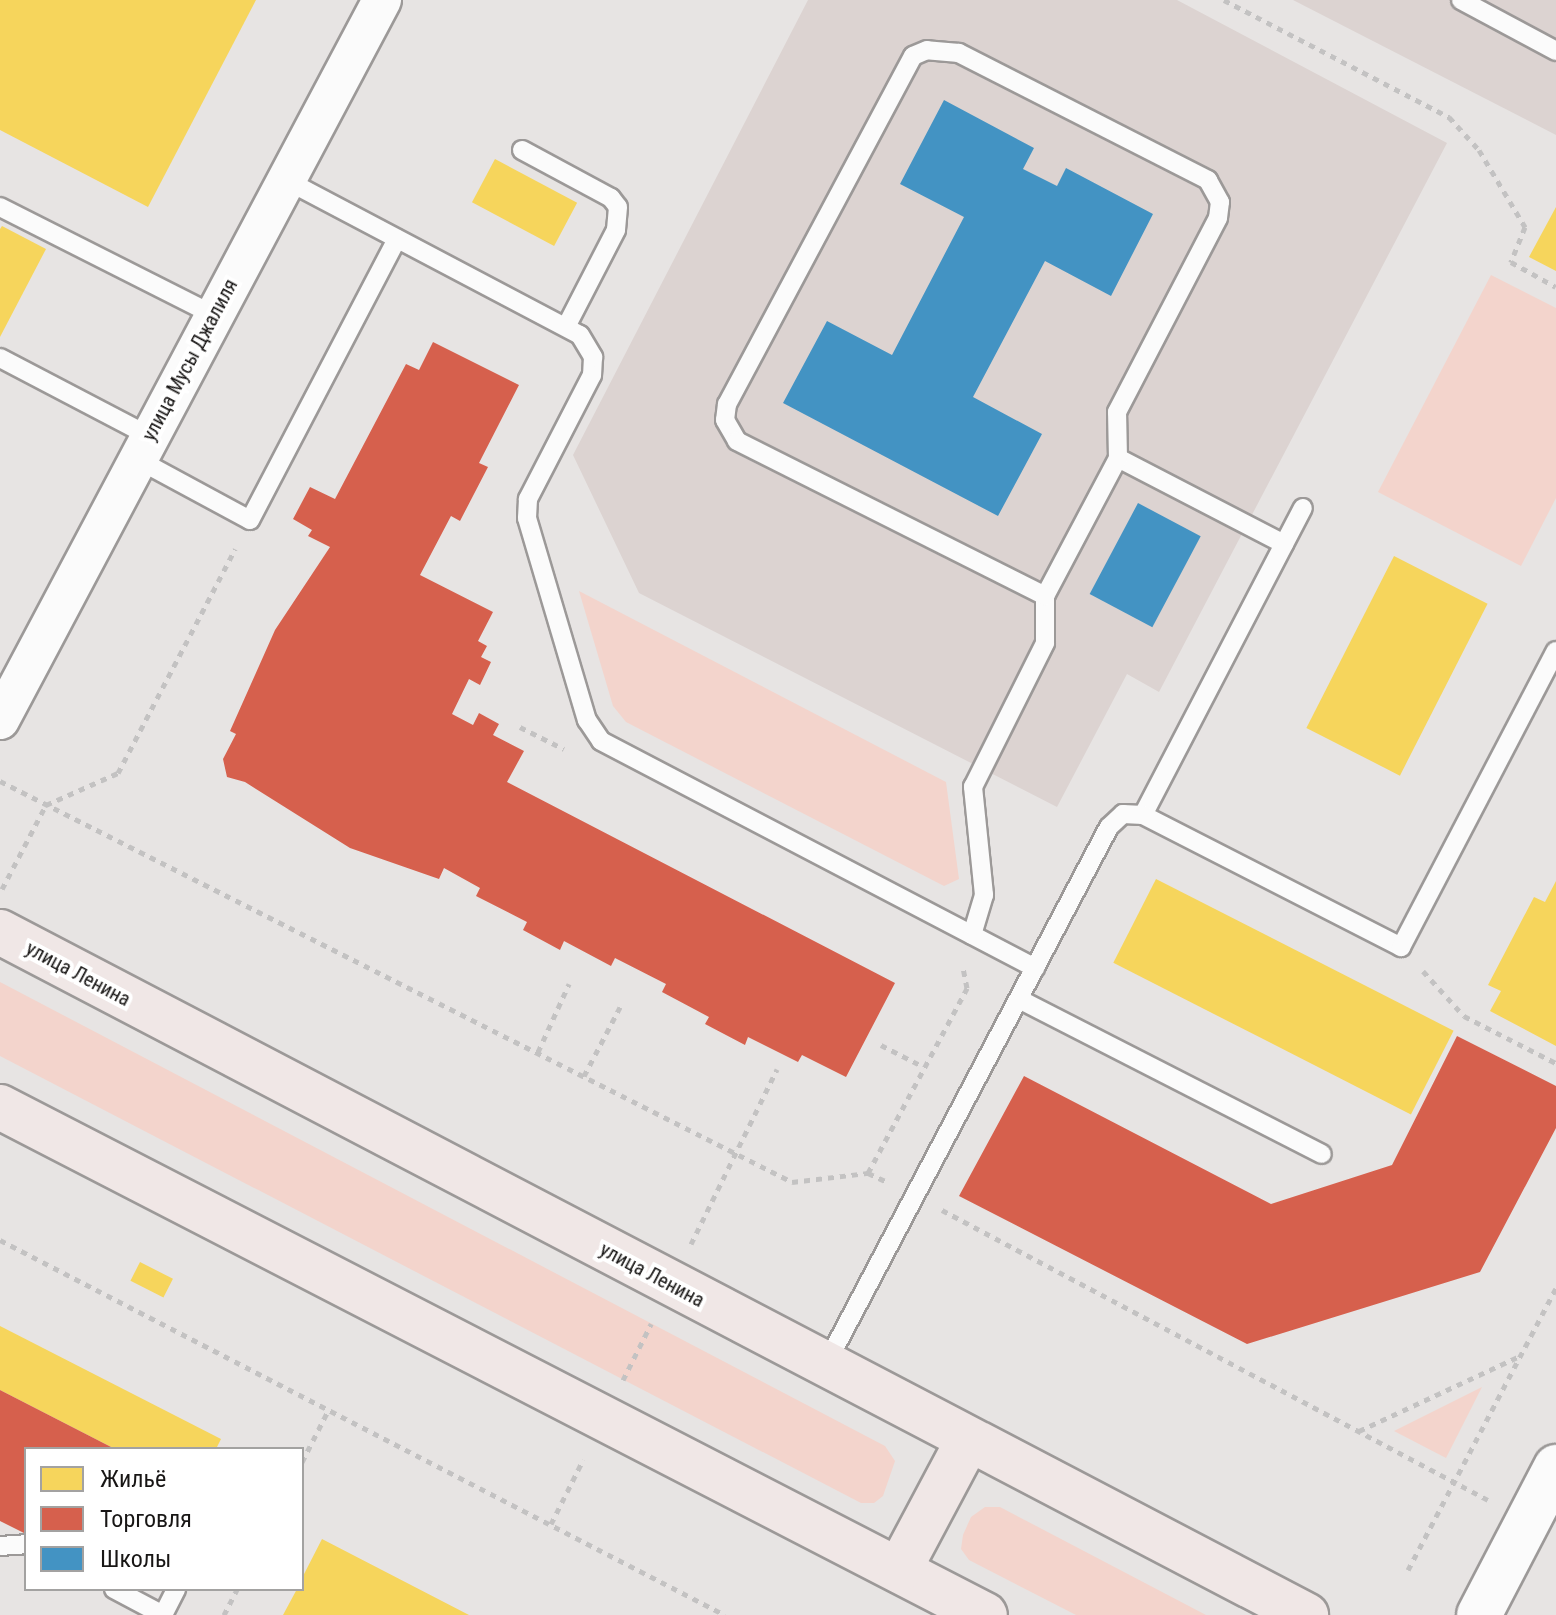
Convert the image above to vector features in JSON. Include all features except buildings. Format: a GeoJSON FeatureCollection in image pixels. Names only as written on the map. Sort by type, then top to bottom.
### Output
{"type":"FeatureCollection","features":[{"type":"Feature","properties":{"kind":"main road","name":"улица Ленина"},"geometry":{"type":"LineString","coordinates":[[0,932],[1306,1615]]}},
{"type":"Feature","properties":{"kind":"main road"},"geometry":{"type":"LineString","coordinates":[[0,1107],[605,1415],[985,1615]]}},
{"type":"Feature","properties":{"kind":"main road"},"geometry":{"type":"LineString","coordinates":[[899,1570],[968,1440]]}},
{"type":"Feature","properties":{"kind":"street","name":"улица Мусы Джалиля"},"geometry":{"type":"LineString","coordinates":[[0,720],[382,0]]}},
{"type":"Feature","properties":{"kind":"street"},"geometry":{"type":"LineString","coordinates":[[1479,1615],[1556,1467]]}},
{"type":"Feature","properties":{"kind":"lane"},"geometry":{"type":"LineString","coordinates":[[1461,0],[1556,51]]}},
{"type":"Feature","properties":{"kind":"lane"},"geometry":{"type":"LineString","coordinates":[[972,935],[984,895],[973,787],[1045,643],[1045,596],[1118,458],[1117,412],[1218,218],[1217,191],[1208,180],[959,53],[941,49],[913,56],[727,404],[725,420],[737,441],[1045,596]]}},
{"type":"Feature","properties":{"kind":"lane"},"geometry":{"type":"LineString","coordinates":[[522,150],[611,198],[618,207],[616,230],[566,327]]}},
{"type":"Feature","properties":{"kind":"lane"},"geometry":{"type":"LineString","coordinates":[[286,180],[580,335],[593,357],[592,375],[528,499],[527,518],[594,731],[601,741],[1035,968]]}},
{"type":"Feature","properties":{"kind":"lane"},"geometry":{"type":"LineString","coordinates":[[0,207],[214,315]]}},
{"type":"Feature","properties":{"kind":"lane"},"geometry":{"type":"LineString","coordinates":[[0,358],[250,520],[397,239]]}},
{"type":"Feature","properties":{"kind":"lane"},"geometry":{"type":"LineString","coordinates":[[1118,458],[1284,544]]}},
{"type":"Feature","properties":{"kind":"lane"},"geometry":{"type":"LineString","coordinates":[[1143,815],[1303,508]]}},
{"type":"Feature","properties":{"kind":"lane"},"geometry":{"type":"LineString","coordinates":[[825,1366],[1109,827],[1123,814],[1143,815],[1401,947],[1556,651]]}},
{"type":"Feature","properties":{"kind":"lane"},"geometry":{"type":"LineString","coordinates":[[1019,999],[1322,1154]]}},
{"type":"Feature","properties":{"kind":"lane"},"geometry":{"type":"LineString","coordinates":[[0,1546],[24,1544]]}},
{"type":"Feature","properties":{"kind":"lane"},"geometry":{"type":"LineString","coordinates":[[118,1591],[163,1615],[175,1591]]}},
{"type":"Feature","properties":{"kind":"path"},"geometry":{"type":"LineString","coordinates":[[1224,0],[1449,117],[1479,150],[1525,227],[1511,262],[1556,287]]}},
{"type":"Feature","properties":{"kind":"path"},"geometry":{"type":"LineString","coordinates":[[0,893],[46,805],[118,773],[250,520]]}},
{"type":"Feature","properties":{"kind":"path"},"geometry":{"type":"LineString","coordinates":[[520,727],[577,756]]}},
{"type":"Feature","properties":{"kind":"path"},"geometry":{"type":"LineString","coordinates":[[0,781],[792,1182],[868,1173],[1454,1482]]}},
{"type":"Feature","properties":{"kind":"path"},"geometry":{"type":"LineString","coordinates":[[1401,947],[1464,1016],[1556,1063]]}},
{"type":"Feature","properties":{"kind":"path"},"geometry":{"type":"LineString","coordinates":[[868,1173],[967,988],[962,961]]}},
{"type":"Feature","properties":{"kind":"path"},"geometry":{"type":"LineString","coordinates":[[538,1052],[569,984]]}},
{"type":"Feature","properties":{"kind":"path"},"geometry":{"type":"LineString","coordinates":[[584,1076],[620,1007]]}},
{"type":"Feature","properties":{"kind":"path"},"geometry":{"type":"LineString","coordinates":[[881,1045],[924,1067]]}},
{"type":"Feature","properties":{"kind":"path"},"geometry":{"type":"LineString","coordinates":[[551,1524],[777,1069]]}},
{"type":"Feature","properties":{"kind":"path"},"geometry":{"type":"LineString","coordinates":[[0,1240],[725,1615]]}},
{"type":"Feature","properties":{"kind":"path"},"geometry":{"type":"LineString","coordinates":[[1408,1570],[1556,1288]]}},
{"type":"Feature","properties":{"kind":"path"},"geometry":{"type":"LineString","coordinates":[[1358,1432],[1521,1355]]}},
{"type":"Feature","properties":{"kind":"path"},"geometry":{"type":"LineString","coordinates":[[304,1458],[329,1409]]}},
{"type":"Feature","properties":{"kind":"path"},"geometry":{"type":"LineString","coordinates":[[224,1615],[236,1591]]}},
{"type":"Feature","properties":{"kind":"shaded area"},"geometry":{"type":"Polygon","coordinates":[[[808,0],[1177,0],[1447,143],[1159,692],[1127,674],[1057,807],[639,593],[573,455],[808,0]]]}},
{"type":"Feature","properties":{"kind":"shaded area"},"geometry":{"type":"Polygon","coordinates":[[[1293,0],[1556,0],[1556,135],[1293,0]]]}},
{"type":"Feature","properties":{"kind":"shaded area"},"geometry":{"type":"Polygon","coordinates":[[[1491,275],[1556,308],[1556,498],[1521,566],[1378,492],[1491,275]]]}},
{"type":"Feature","properties":{"kind":"shaded area"},"geometry":{"type":"Polygon","coordinates":[[[579,591],[946,782],[959,879],[944,886],[626,722],[613,706],[579,591]]]}},
{"type":"Feature","properties":{"kind":"shaded area"},"geometry":{"type":"Polygon","coordinates":[[[0,982],[885,1446],[895,1461],[883,1496],[874,1503],[861,1503],[0,1056],[0,982]]]}},
{"type":"Feature","properties":{"kind":"shaded area"},"geometry":{"type":"Polygon","coordinates":[[[1482,1387],[1446,1458],[1394,1431],[1482,1387]]]}},
{"type":"Feature","properties":{"kind":"shaded area"},"geometry":{"type":"Polygon","coordinates":[[[985,1507],[1000,1507],[1206,1615],[1076,1615],[969,1560],[961,1549],[963,1535],[971,1517],[985,1507]]]}}]}
